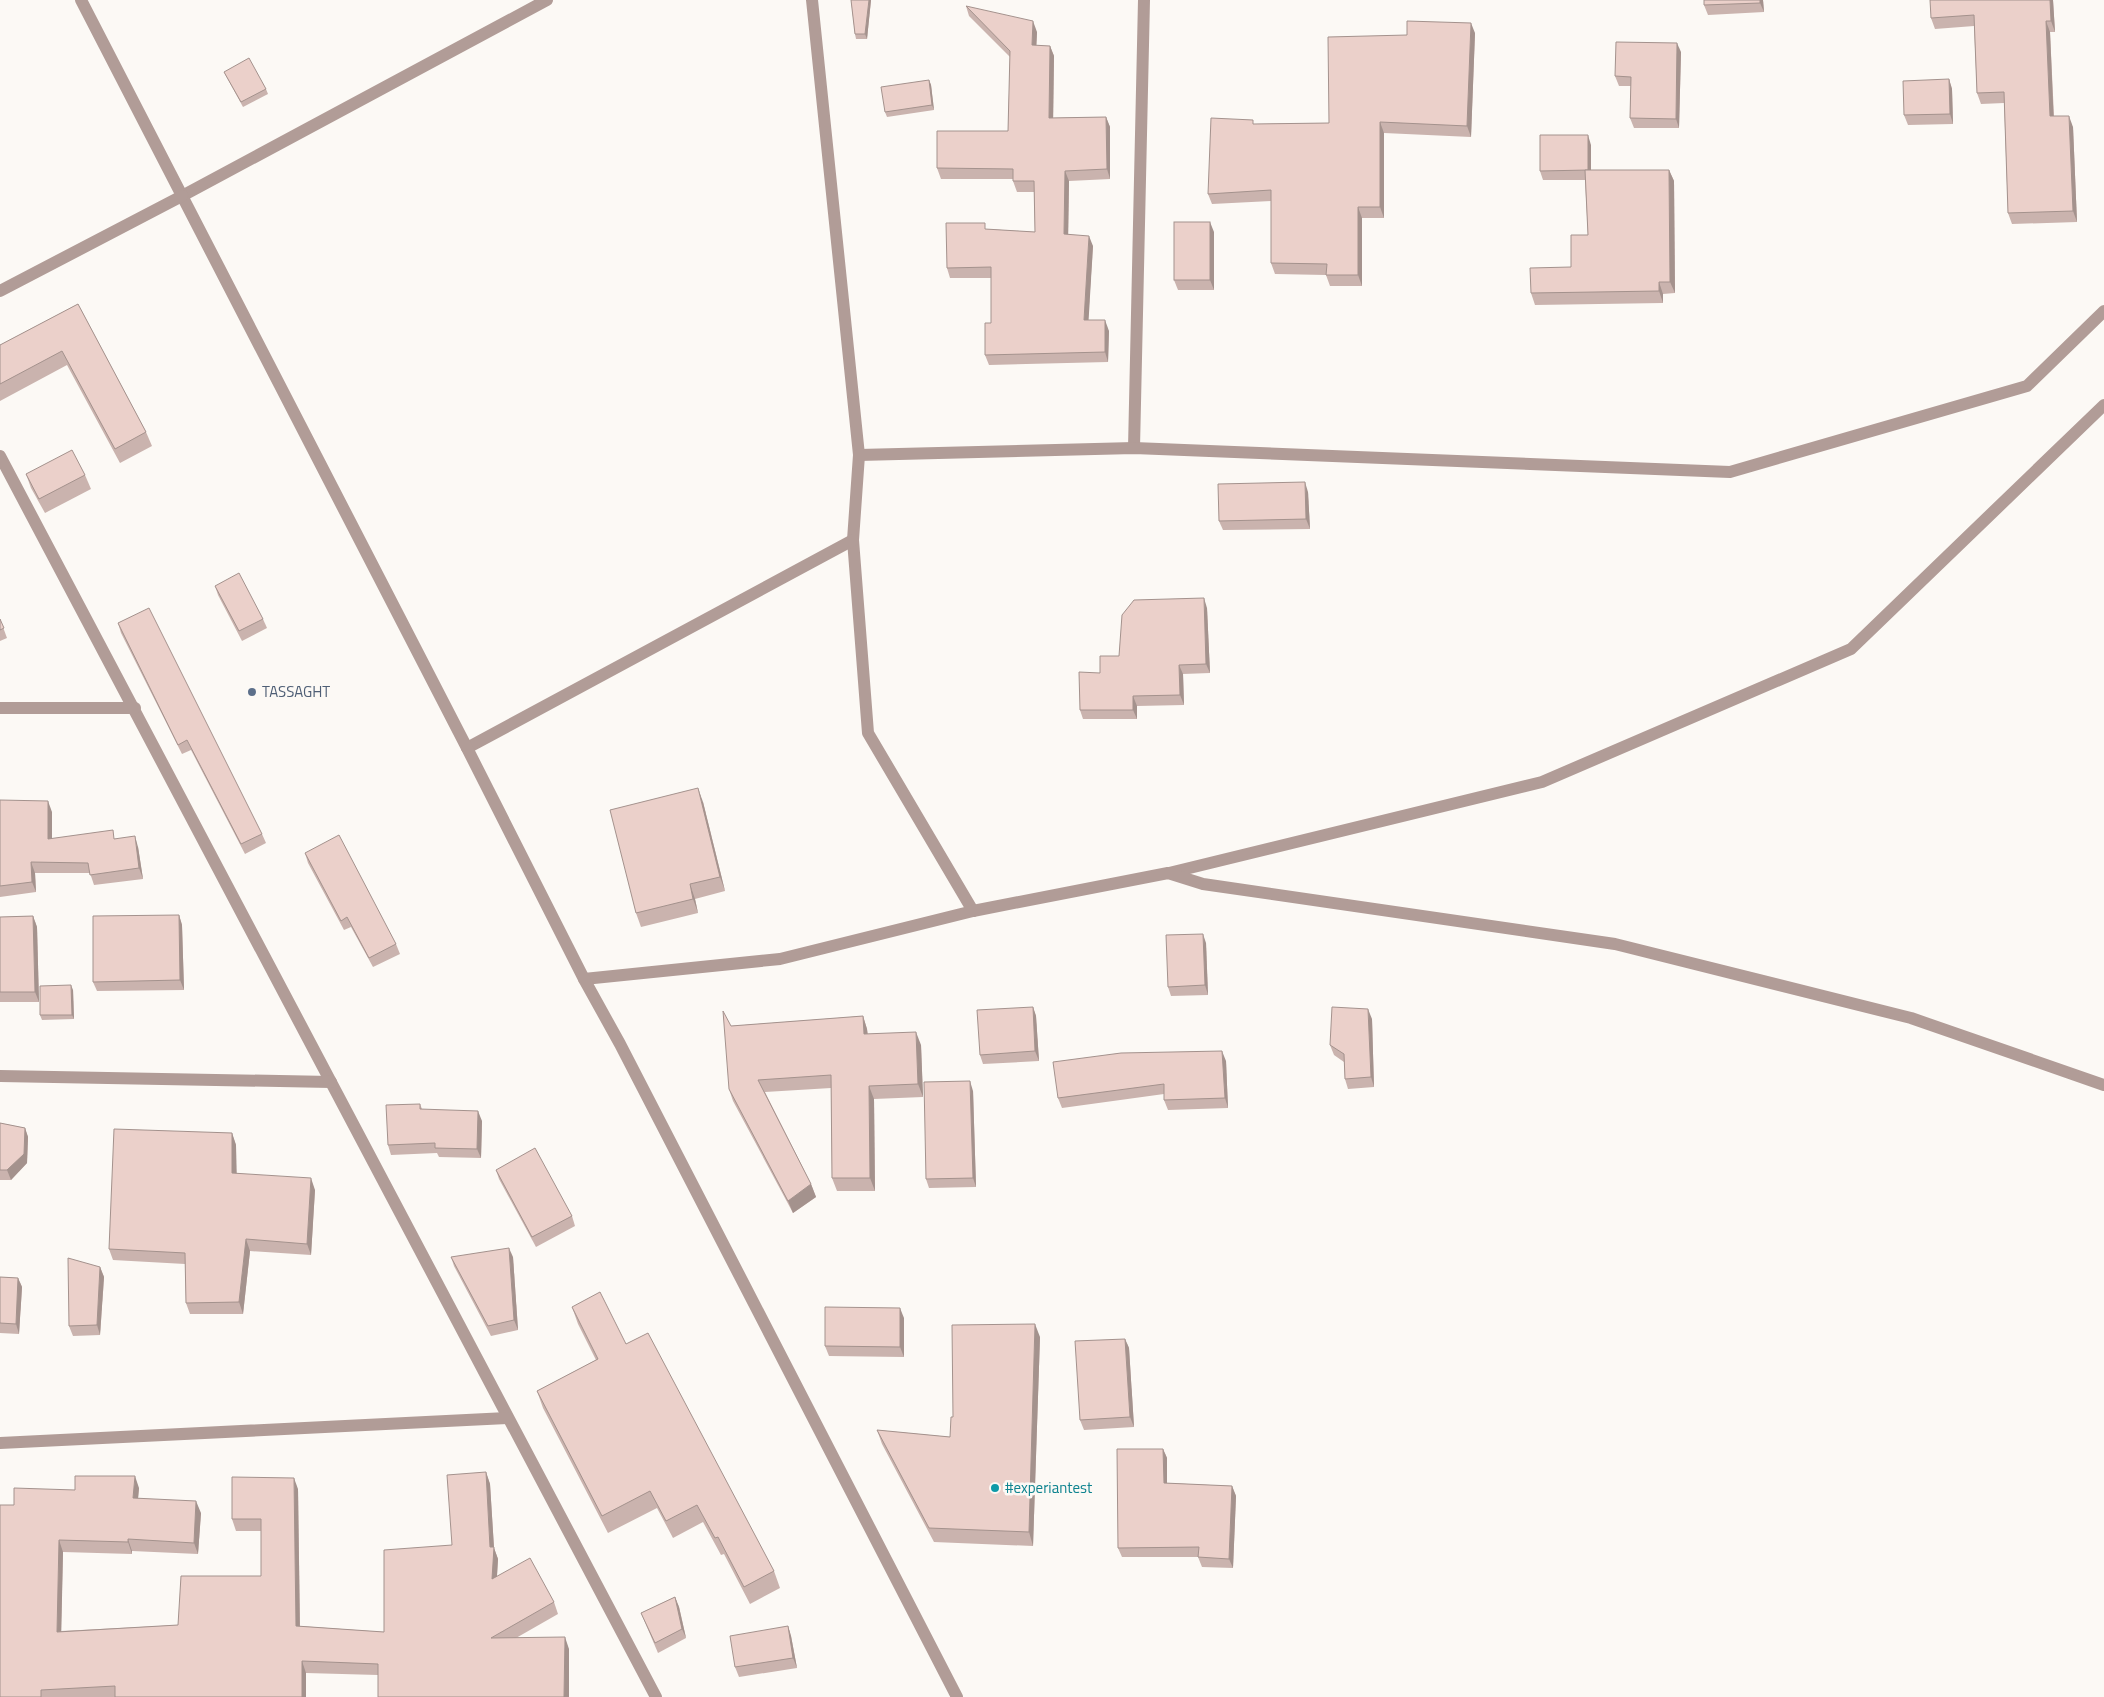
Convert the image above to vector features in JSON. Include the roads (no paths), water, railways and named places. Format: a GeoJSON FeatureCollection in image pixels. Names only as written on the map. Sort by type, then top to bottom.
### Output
{"type":"FeatureCollection","features":[{"type":"Feature","properties":{"kind":"street"},"geometry":{"type":"LineString","coordinates":[[81,0],[468,748],[584,979],[620,1044],[957,1697]]}},
{"type":"Feature","properties":{"kind":"street"},"geometry":{"type":"LineString","coordinates":[[0,291],[182,196],[547,0]]}},
{"type":"Feature","properties":{"kind":"street"},"geometry":{"type":"LineString","coordinates":[[812,0],[859,455],[853,540],[868,733],[973,911]]}},
{"type":"Feature","properties":{"kind":"street"},"geometry":{"type":"LineString","coordinates":[[1134,448],[1144,0]]}},
{"type":"Feature","properties":{"kind":"street"},"geometry":{"type":"LineString","coordinates":[[859,455],[1134,448],[1730,472],[2027,386],[2104,311]]}},
{"type":"Feature","properties":{"kind":"street"},"geometry":{"type":"LineString","coordinates":[[584,979],[780,959],[973,911],[1168,873],[1542,782],[1851,650],[2104,405]]}},
{"type":"Feature","properties":{"kind":"street"},"geometry":{"type":"LineString","coordinates":[[0,456],[135,708],[507,1418],[656,1697]]}},
{"type":"Feature","properties":{"kind":"street"},"geometry":{"type":"LineString","coordinates":[[468,748],[853,540]]}},
{"type":"Feature","properties":{"kind":"street"},"geometry":{"type":"LineString","coordinates":[[0,708],[135,708]]}},
{"type":"Feature","properties":{"kind":"street"},"geometry":{"type":"LineString","coordinates":[[1168,873],[1203,884],[1614,944],[1911,1018],[2104,1085]]}},
{"type":"Feature","properties":{"kind":"street"},"geometry":{"type":"LineString","coordinates":[[0,1076],[331,1082]]}},
{"type":"Feature","properties":{"kind":"street"},"geometry":{"type":"LineString","coordinates":[[0,1443],[507,1418]]}},
{"type":"Feature","properties":{"kind":"place","name":"TASSAGHT"},"geometry":{"type":"Point","coordinates":[252,692]}},
{"type":"Feature","properties":{"kind":"place","name":"#experiantest"},"geometry":{"type":"Point","coordinates":[995,1488]}}]}
